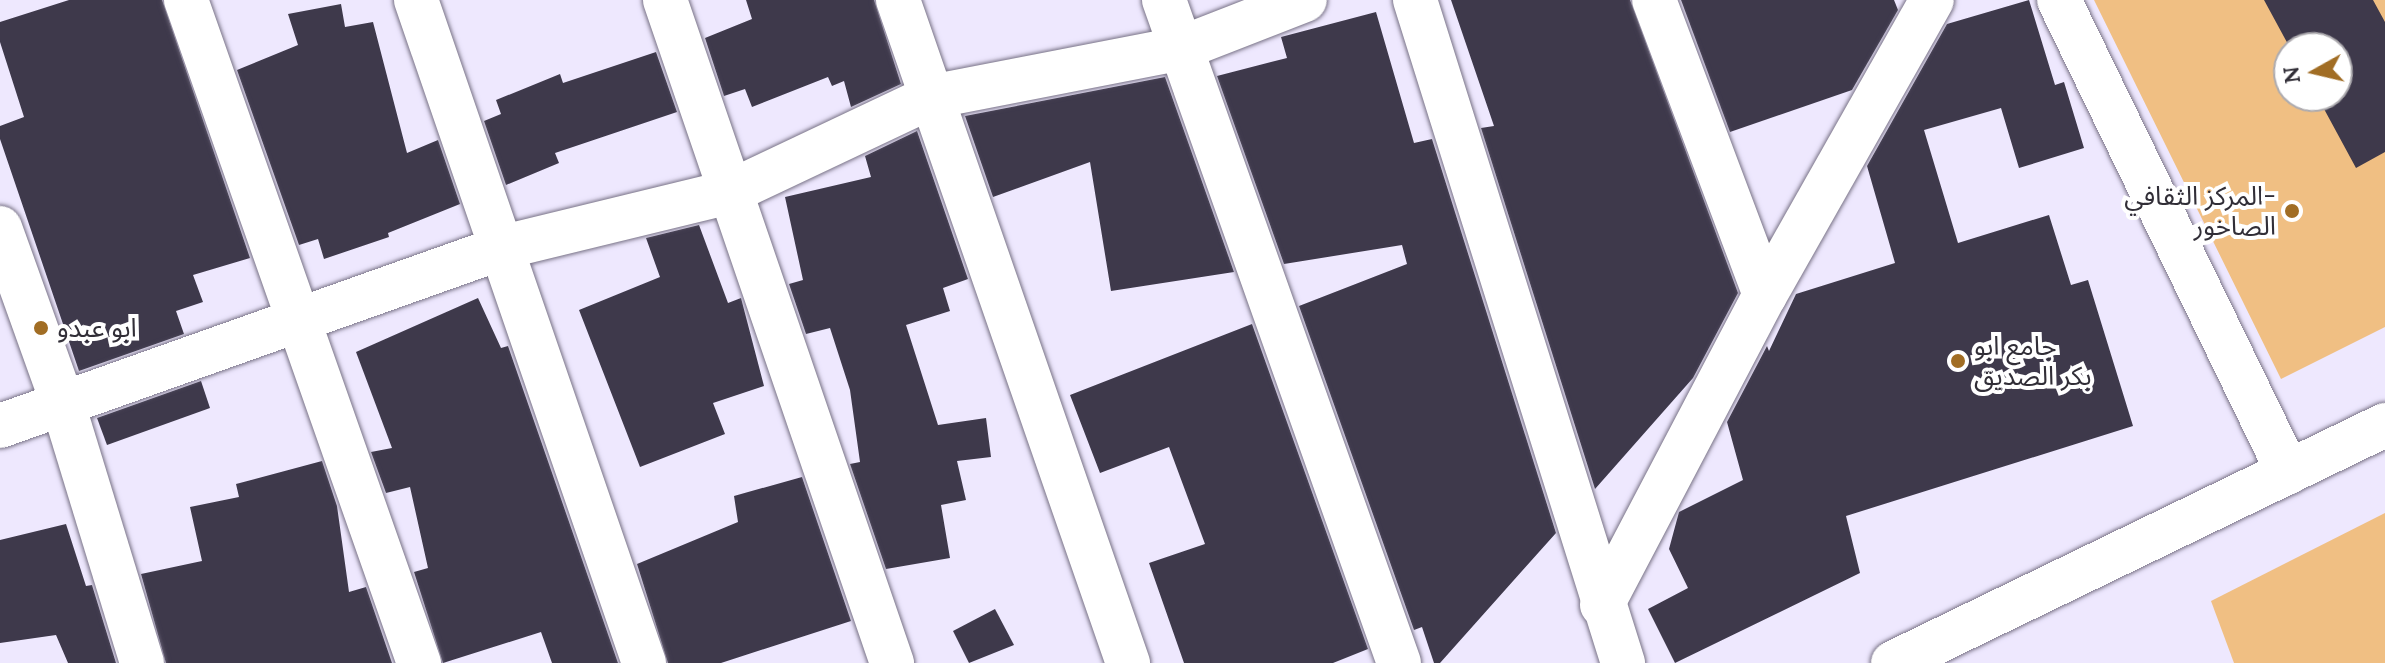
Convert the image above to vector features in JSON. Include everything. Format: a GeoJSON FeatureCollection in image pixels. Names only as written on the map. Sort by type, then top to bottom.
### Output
{"type":"FeatureCollection","features":[{"type":"Feature","properties":{"kind":"street"},"geometry":{"type":"LineString","coordinates":[[186,0],[419,663]]}},
{"type":"Feature","properties":{"kind":"street"},"geometry":{"type":"LineString","coordinates":[[416,0],[504,247],[644,663]]}},
{"type":"Feature","properties":{"kind":"street"},"geometry":{"type":"LineString","coordinates":[[665,0],[892,663]]}},
{"type":"Feature","properties":{"kind":"street"},"geometry":{"type":"LineString","coordinates":[[898,0],[1128,663]]}},
{"type":"Feature","properties":{"kind":"street"},"geometry":{"type":"LineString","coordinates":[[1164,0],[1399,663]]}},
{"type":"Feature","properties":{"kind":"street"},"geometry":{"type":"LineString","coordinates":[[0,426],[62,401],[504,247],[730,192],[931,97],[1179,49],[1305,0]]}},
{"type":"Feature","properties":{"kind":"street"},"geometry":{"type":"LineString","coordinates":[[1415,0],[1602,605],[1623,663]]}},
{"type":"Feature","properties":{"kind":"street"},"geometry":{"type":"LineString","coordinates":[[1654,0],[1765,295]]}},
{"type":"Feature","properties":{"kind":"street"},"geometry":{"type":"LineString","coordinates":[[1602,605],[1765,295],[1932,0]]}},
{"type":"Feature","properties":{"kind":"street"},"geometry":{"type":"LineString","coordinates":[[2059,0],[2288,472]]}},
{"type":"Feature","properties":{"kind":"street"},"geometry":{"type":"LineString","coordinates":[[0,228],[62,401],[142,663]]}},
{"type":"Feature","properties":{"kind":"street"},"geometry":{"type":"LineString","coordinates":[[1893,663],[2385,425]]}},
{"type":"Feature","properties":{"kind":"shaded area","name":"المركز الثقافي- الصاخور"},"geometry":{"type":"Polygon","coordinates":[[[2094,0],[2385,0],[2385,327],[2281,379],[2094,0]]]}},
{"type":"Feature","properties":{"kind":"shaded area"},"geometry":{"type":"Polygon","coordinates":[[[2385,513],[2385,663],[2234,663],[2211,601],[2385,513]]]}},
{"type":"Feature","properties":{"kind":"building"},"geometry":{"type":"Polygon","coordinates":[[[69,0],[162,0],[250,258],[193,275],[203,302],[176,311],[184,334],[79,371],[0,139],[0,126],[24,117],[0,42],[0,22],[69,0]]]}},
{"type":"Feature","properties":{"kind":"building"},"geometry":{"type":"Polygon","coordinates":[[[746,0],[874,0],[901,84],[851,107],[844,81],[832,86],[828,77],[752,107],[745,89],[724,96],[705,38],[752,19],[746,0]]]}},
{"type":"Feature","properties":{"kind":"building"},"geometry":{"type":"Polygon","coordinates":[[[1451,0],[1630,0],[1738,293],[1693,378],[1595,489],[1481,128],[1494,126],[1451,0]]]}},
{"type":"Feature","properties":{"kind":"building"},"geometry":{"type":"Polygon","coordinates":[[[1681,0],[1894,0],[1898,10],[1852,90],[1730,132],[1681,0]]]}},
{"type":"Feature","properties":{"kind":"building"},"geometry":{"type":"Polygon","coordinates":[[[2029,0],[2055,85],[2064,82],[2084,148],[2019,168],[2001,108],[1924,130],[1958,243],[2049,215],[2071,285],[2088,280],[2133,426],[1846,516],[1860,573],[1675,663],[1648,609],[1688,588],[1669,549],[1679,512],[1743,480],[1727,422],[1767,346],[1769,351],[1796,294],[1895,263],[1867,166],[1947,24],[2029,0]]]}},
{"type":"Feature","properties":{"kind":"building"},"geometry":{"type":"Polygon","coordinates":[[[2264,0],[2373,0],[2385,22],[2385,152],[2356,168],[2326,112],[2353,112],[2353,32],[2281,32],[2264,0]]]}},
{"type":"Feature","properties":{"kind":"building"},"geometry":{"type":"Polygon","coordinates":[[[341,4],[345,27],[373,22],[407,153],[438,140],[460,204],[388,233],[389,237],[324,259],[318,239],[299,245],[237,70],[298,45],[288,14],[341,4]]]}},
{"type":"Feature","properties":{"kind":"building"},"geometry":{"type":"Polygon","coordinates":[[[1376,12],[1414,143],[1432,139],[1556,533],[1440,663],[1434,663],[1422,627],[1414,630],[1299,306],[1407,264],[1402,245],[1284,264],[1217,76],[1287,58],[1281,37],[1376,12]]]}},
{"type":"Feature","properties":{"kind":"building"},"geometry":{"type":"Polygon","coordinates":[[[656,52],[677,112],[555,153],[559,163],[506,185],[484,121],[501,114],[496,100],[560,74],[563,83],[656,52]]]}},
{"type":"Feature","properties":{"kind":"building"},"geometry":{"type":"Polygon","coordinates":[[[1165,77],[1234,272],[1111,291],[1090,162],[993,197],[965,116],[1165,77]]]}},
{"type":"Feature","properties":{"kind":"building"},"geometry":{"type":"Polygon","coordinates":[[[917,131],[968,279],[943,288],[950,311],[906,325],[938,425],[986,418],[991,457],[957,461],[966,500],[941,505],[950,558],[886,569],[850,464],[860,462],[850,390],[830,328],[806,334],[789,284],[803,280],[785,197],[871,177],[865,156],[917,131]]]}},
{"type":"Feature","properties":{"kind":"building"},"geometry":{"type":"Polygon","coordinates":[[[699,225],[728,303],[741,298],[764,386],[713,403],[725,434],[640,467],[579,310],[660,277],[646,238],[699,225]]]}},
{"type":"Feature","properties":{"kind":"building"},"geometry":{"type":"Polygon","coordinates":[[[478,298],[501,348],[508,346],[618,663],[552,663],[541,632],[443,663],[414,572],[428,568],[410,487],[386,493],[371,452],[392,448],[356,352],[478,298]]]}},
{"type":"Feature","properties":{"kind":"building"},"geometry":{"type":"Polygon","coordinates":[[[1252,324],[1368,649],[1333,663],[1184,663],[1149,563],[1205,544],[1169,447],[1100,473],[1070,395],[1252,324]]]}},
{"type":"Feature","properties":{"kind":"building"},"geometry":{"type":"Polygon","coordinates":[[[201,381],[210,408],[107,445],[97,418],[201,381]]]}},
{"type":"Feature","properties":{"kind":"building"},"geometry":{"type":"Polygon","coordinates":[[[322,461],[337,506],[349,592],[366,587],[392,663],[166,663],[141,574],[202,561],[190,507],[239,497],[236,484],[322,461]]]}},
{"type":"Feature","properties":{"kind":"building"},"geometry":{"type":"Polygon","coordinates":[[[802,477],[851,621],[721,663],[668,663],[637,564],[738,522],[734,496],[802,477]]]}},
{"type":"Feature","properties":{"kind":"building"},"geometry":{"type":"Polygon","coordinates":[[[66,524],[86,586],[92,585],[116,663],[68,663],[56,635],[0,643],[0,540],[66,524]]]}},
{"type":"Feature","properties":{"kind":"building"},"geometry":{"type":"Polygon","coordinates":[[[995,609],[1014,645],[969,663],[953,631],[995,609]]]}},
{"type":"Feature","properties":{"kind":"place","name":"المركز الثقافي- الصاخور"},"geometry":{"type":"Point","coordinates":[2292,211]}},
{"type":"Feature","properties":{"kind":"place","name":"ابو عبدو"},"geometry":{"type":"Point","coordinates":[41,328]}},
{"type":"Feature","properties":{"kind":"place","name":"جامع ابو بكر الصديق"},"geometry":{"type":"Point","coordinates":[1958,361]}}]}
